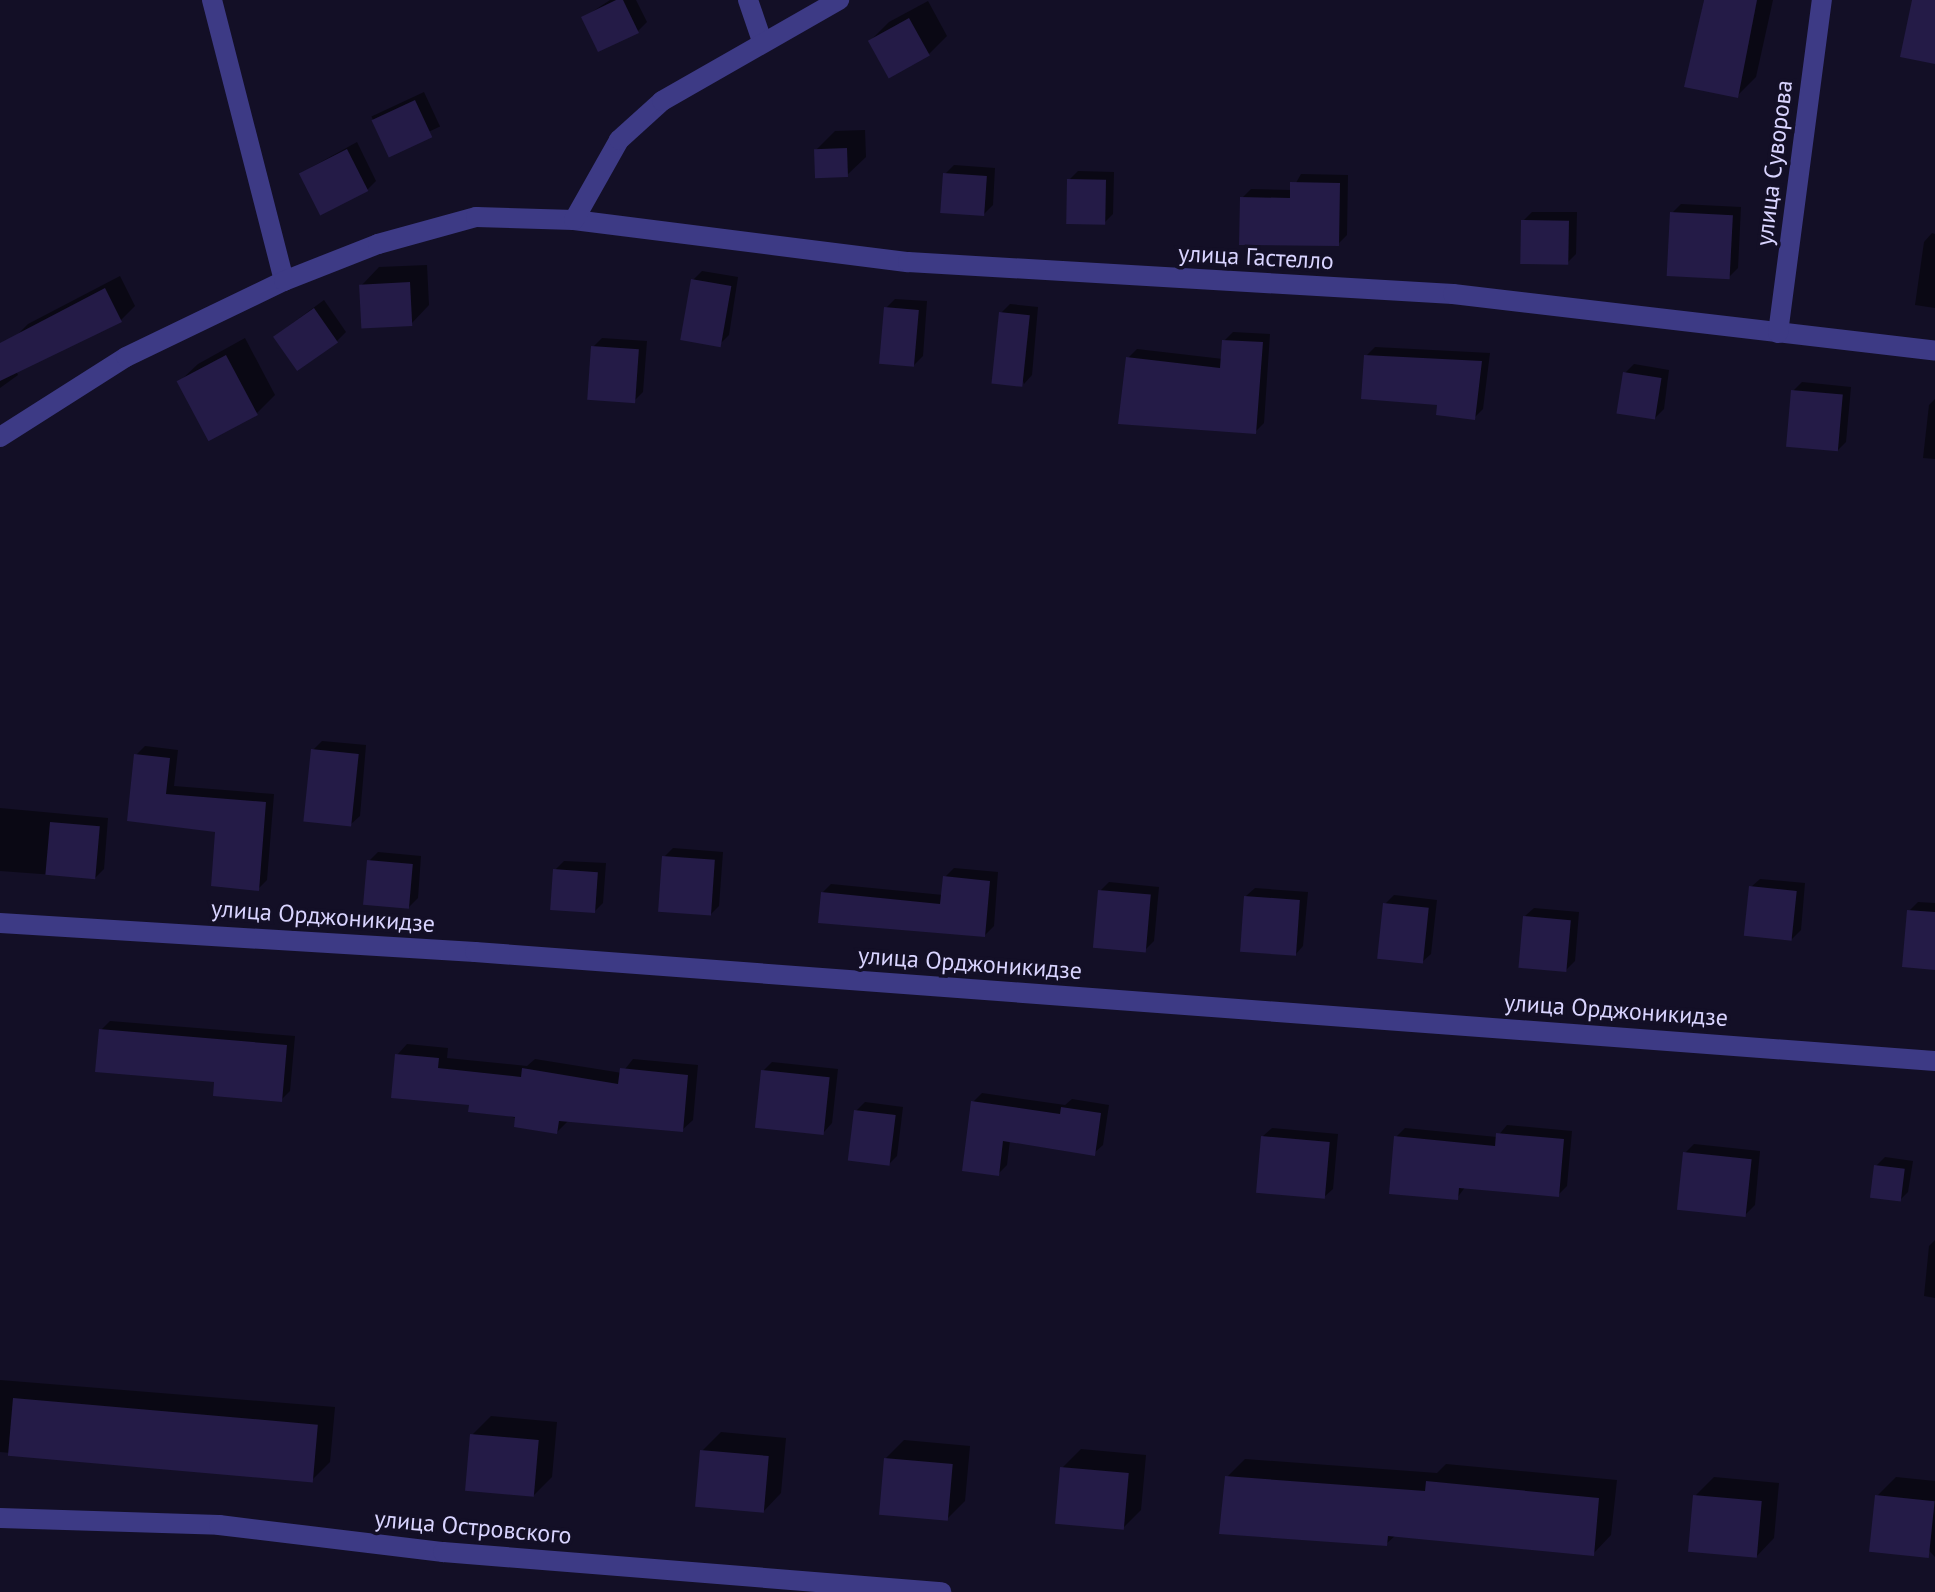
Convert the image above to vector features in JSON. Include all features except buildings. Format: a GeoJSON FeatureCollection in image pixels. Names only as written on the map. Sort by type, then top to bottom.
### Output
{"type":"FeatureCollection","features":[{"type":"Feature","properties":{"kind":"street"},"geometry":{"type":"LineString","coordinates":[[212,0],[284,281]]}},
{"type":"Feature","properties":{"kind":"street"},"geometry":{"type":"LineString","coordinates":[[748,0],[762,41]]}},
{"type":"Feature","properties":{"kind":"street"},"geometry":{"type":"LineString","coordinates":[[574,220],[619,140],[662,101],[762,41],[839,0]]}},
{"type":"Feature","properties":{"kind":"street","name":"улица Суворова"},"geometry":{"type":"LineString","coordinates":[[1778,333],[1822,0]]}},
{"type":"Feature","properties":{"kind":"street","name":"улица Гастелло"},"geometry":{"type":"LineString","coordinates":[[0,437],[126,357],[284,281],[378,244],[476,217],[574,220],[908,262],[1453,294],[1935,351]]}},
{"type":"Feature","properties":{"kind":"street","name":"улица Орджоникидзе"},"geometry":{"type":"LineString","coordinates":[[0,923],[490,953],[1935,1061]]}},
{"type":"Feature","properties":{"kind":"street","name":"улица Островского"},"geometry":{"type":"LineString","coordinates":[[0,1518],[219,1525],[443,1552],[941,1592]]}}]}
